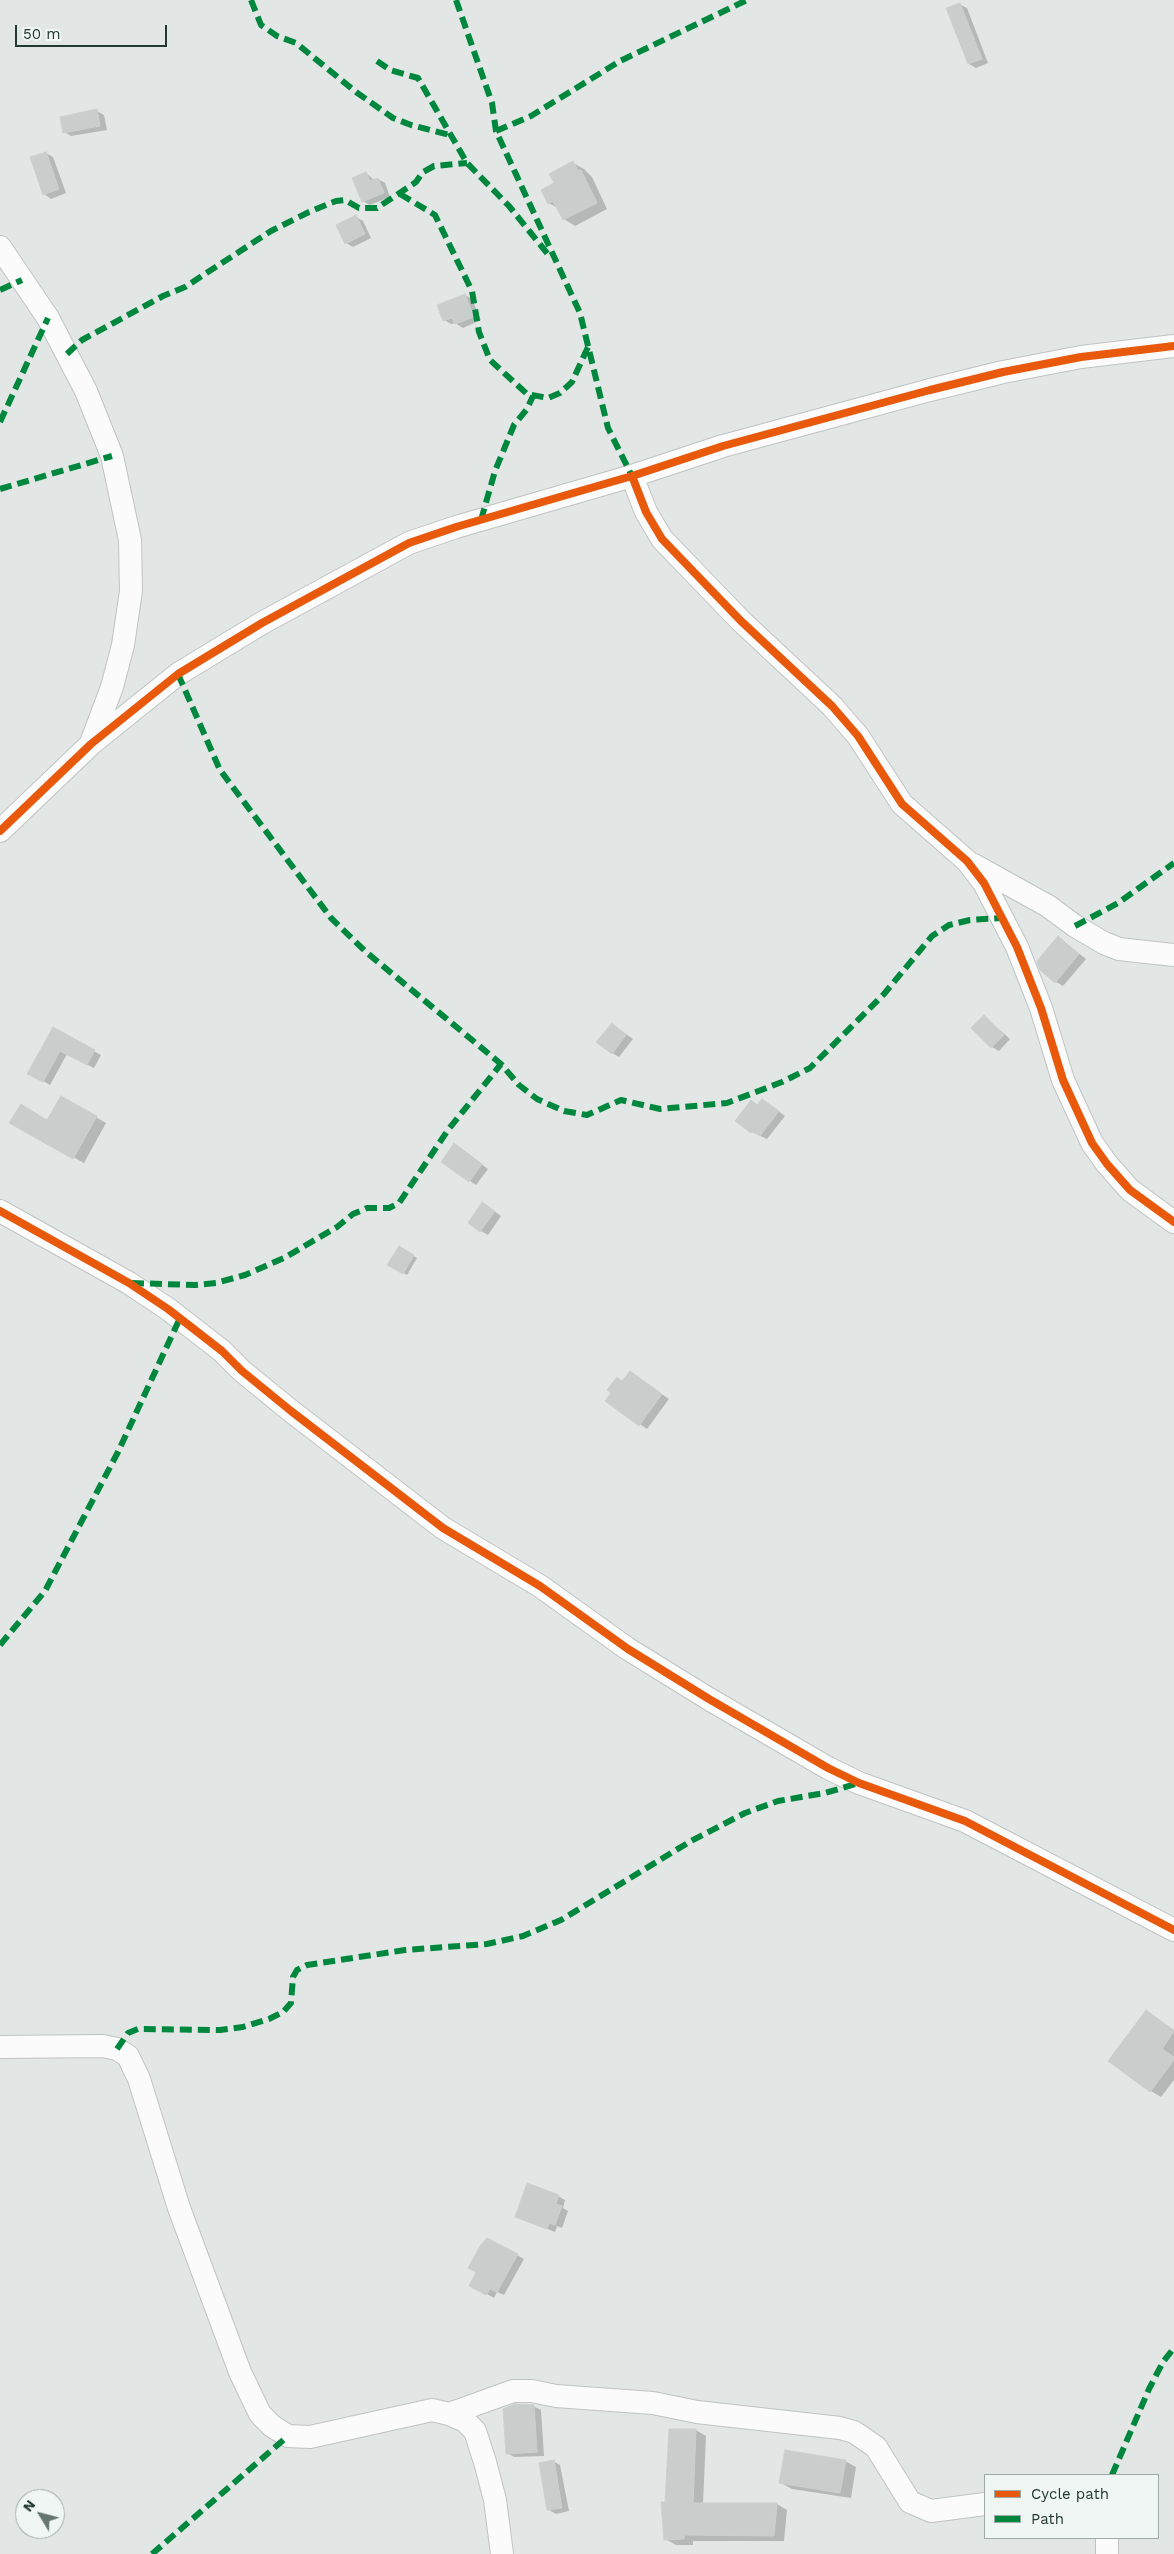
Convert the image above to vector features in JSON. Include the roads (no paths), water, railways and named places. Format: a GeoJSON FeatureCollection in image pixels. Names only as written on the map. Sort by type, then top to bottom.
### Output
{"type":"FeatureCollection","features":[{"type":"Feature","properties":{"kind":"street"},"geometry":{"type":"LineString","coordinates":[[0,247],[48,318],[86,391],[112,456],[130,540],[131,591],[122,645],[112,687],[91,744]]}},
{"type":"Feature","properties":{"kind":"street"},"geometry":{"type":"LineString","coordinates":[[0,831],[91,744],[178,674],[262,622],[409,543],[456,527],[632,476],[724,446],[1003,372],[1081,357],[1174,346]]}},
{"type":"Feature","properties":{"kind":"street"},"geometry":{"type":"LineString","coordinates":[[632,476],[646,512],[662,539],[741,622],[832,706],[858,736],[902,804],[967,861],[984,883],[1017,947],[1041,1008],[1063,1080],[1092,1143],[1107,1164],[1130,1190],[1174,1222]]}},
{"type":"Feature","properties":{"kind":"street"},"geometry":{"type":"LineString","coordinates":[[967,861],[1048,906],[1104,944],[1119,949],[1174,955]]}},
{"type":"Feature","properties":{"kind":"street"},"geometry":{"type":"LineString","coordinates":[[0,1211],[129,1283],[193,1328],[291,1411],[443,1528],[540,1586],[628,1649],[708,1699],[828,1768],[858,1783],[964,1821],[1174,1930]]}},
{"type":"Feature","properties":{"kind":"street"},"geometry":{"type":"LineString","coordinates":[[0,2047],[103,2046],[118,2049],[128,2056],[140,2079],[179,2208],[240,2372],[260,2414],[272,2426],[288,2436],[310,2437],[432,2410],[449,2414],[465,2421],[475,2430],[495,2500],[502,2554]]}},
{"type":"Feature","properties":{"kind":"street"},"geometry":{"type":"LineString","coordinates":[[449,2414],[513,2392],[532,2391],[556,2396],[653,2403],[697,2412],[840,2428],[854,2432],[876,2447],[910,2502],[932,2511],[984,2504]]}},
{"type":"Feature","properties":{"kind":"street"},"geometry":{"type":"LineString","coordinates":[[1107,2539],[1107,2554]]}}]}
